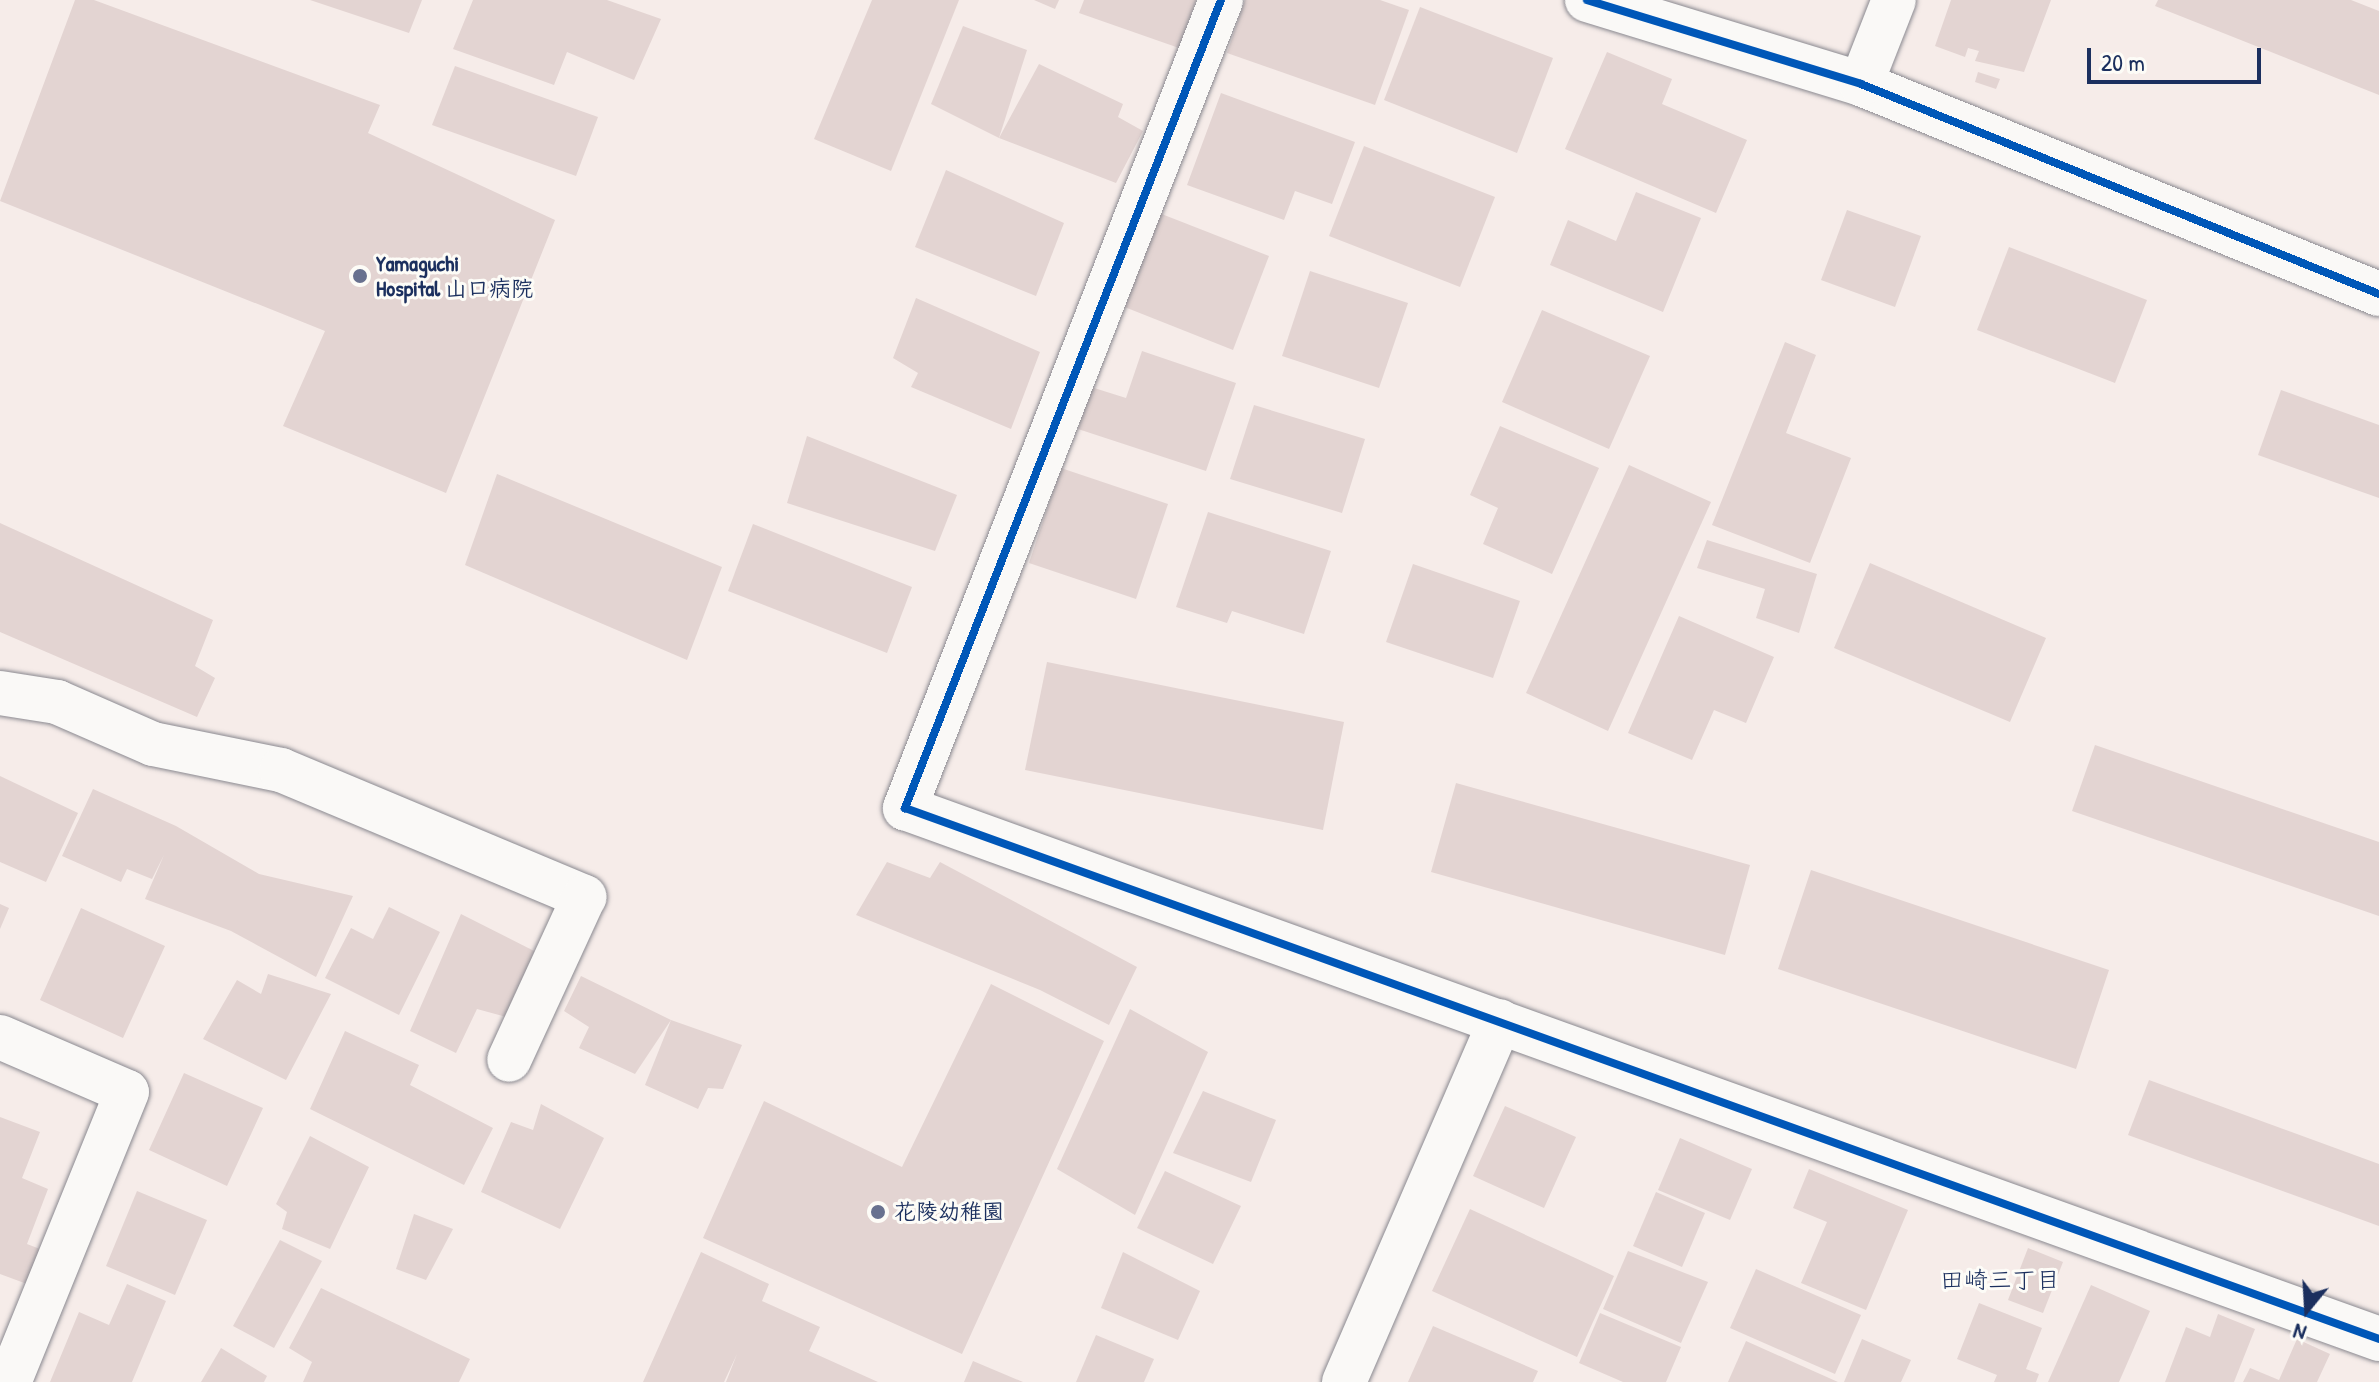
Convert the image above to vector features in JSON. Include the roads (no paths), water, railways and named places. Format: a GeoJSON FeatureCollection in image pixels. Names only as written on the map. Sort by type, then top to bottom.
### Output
{"type":"FeatureCollection","features":[{"type":"Feature","properties":{"kind":"street"},"geometry":{"type":"LineString","coordinates":[[1221,0],[905,808],[2379,1339]]}},
{"type":"Feature","properties":{"kind":"street"},"geometry":{"type":"LineString","coordinates":[[1587,0],[1861,84],[2379,294]]}},
{"type":"Feature","properties":{"kind":"street"},"geometry":{"type":"LineString","coordinates":[[1861,84],[1894,0]]}},
{"type":"Feature","properties":{"kind":"street"},"geometry":{"type":"LineString","coordinates":[[0,693],[57,702],[153,744],[281,770],[584,897],[509,1060]]}},
{"type":"Feature","properties":{"kind":"street"},"geometry":{"type":"LineString","coordinates":[[1344,1382],[1500,1021]]}},
{"type":"Feature","properties":{"kind":"street"},"geometry":{"type":"LineString","coordinates":[[0,1037],[127,1092],[9,1382]]}},
{"type":"Feature","properties":{"kind":"place","name":"Yamaguchi Hospital 山口病院"},"geometry":{"type":"Point","coordinates":[360,276]}},
{"type":"Feature","properties":{"kind":"place","name":"花陵幼稚園"},"geometry":{"type":"Point","coordinates":[878,1212]}},
{"type":"Feature","properties":{"kind":"district","name":"田崎三丁目"},"geometry":{"type":"Point","coordinates":[2000,1280]}}]}
